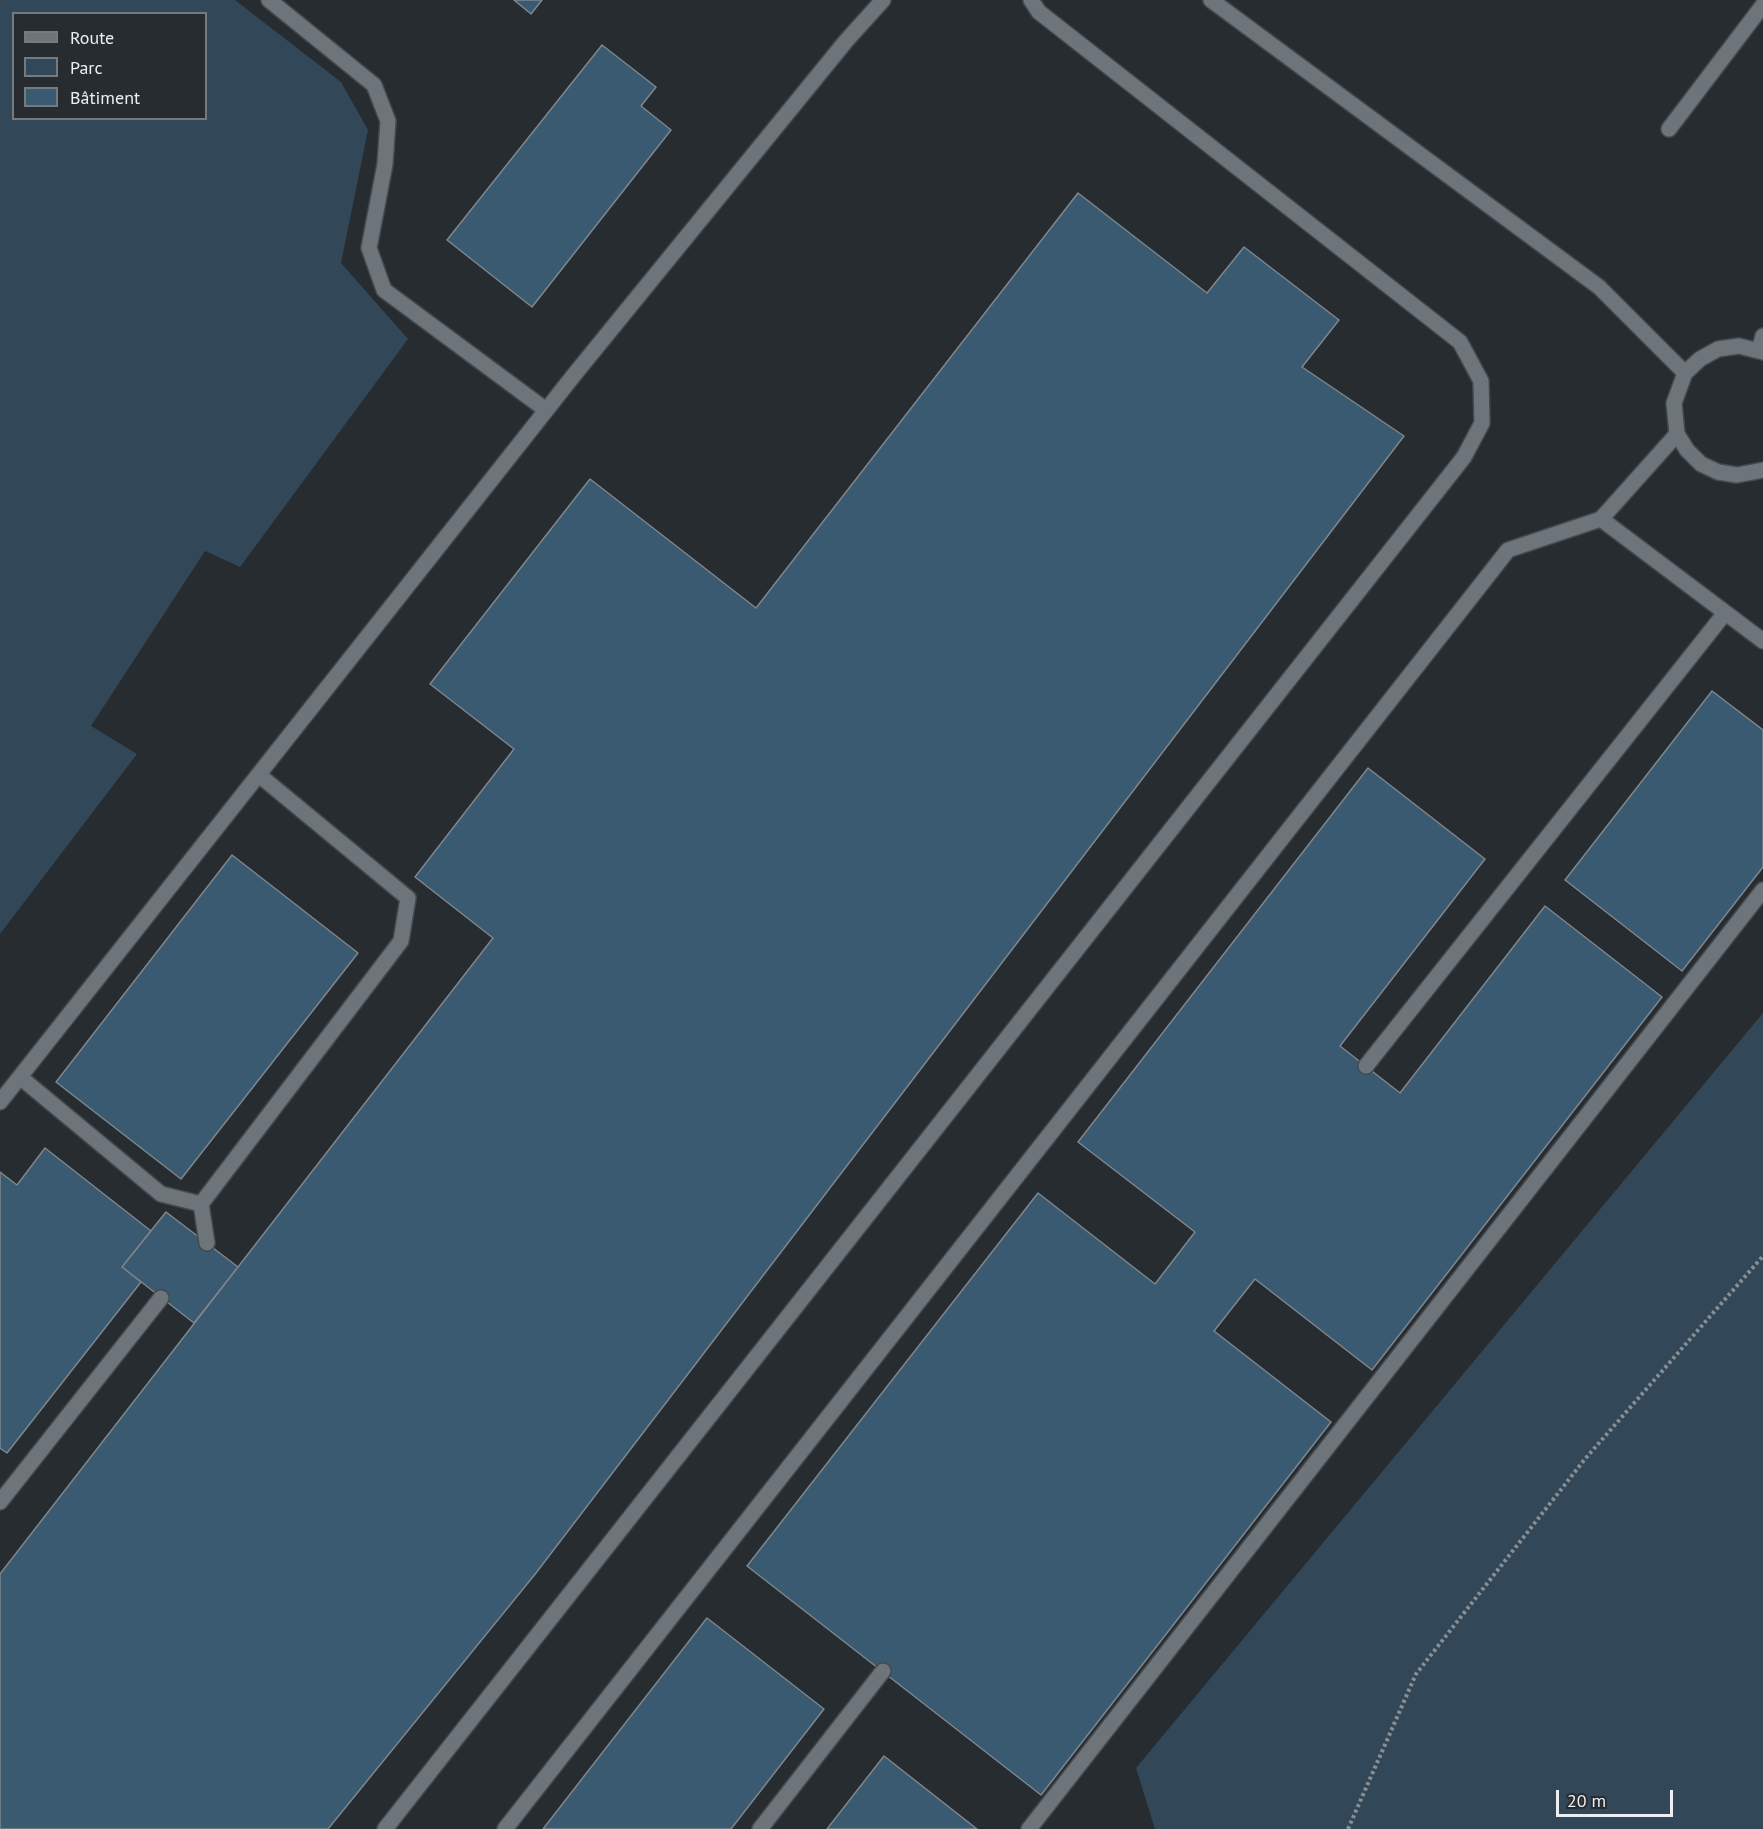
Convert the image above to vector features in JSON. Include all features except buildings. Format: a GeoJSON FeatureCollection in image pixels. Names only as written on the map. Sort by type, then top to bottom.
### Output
{"type":"FeatureCollection","features":[{"type":"Feature","properties":{"kind":"street"},"geometry":{"type":"LineString","coordinates":[[269,0],[374,85],[385,112],[388,121],[385,164],[369,248],[384,290],[546,410]]}},
{"type":"Feature","properties":{"kind":"street"},"geometry":{"type":"LineString","coordinates":[[0,1102],[546,410],[846,41],[883,0]]}},
{"type":"Feature","properties":{"kind":"street"},"geometry":{"type":"LineString","coordinates":[[385,1829],[1464,458],[1482,423],[1481,381],[1460,342],[1039,12],[1031,0]]}},
{"type":"Feature","properties":{"kind":"street"},"geometry":{"type":"LineString","coordinates":[[1211,0],[1599,287],[1685,373]]}},
{"type":"Feature","properties":{"kind":"street"},"geometry":{"type":"LineString","coordinates":[[1669,129],[1763,5]]}},
{"type":"Feature","properties":{"kind":"street"},"geometry":{"type":"LineString","coordinates":[[1762,346],[1718,349],[1700,359],[1685,373],[1674,403],[1677,434],[1687,450],[1701,464],[1718,472],[1737,475],[1763,470]]}},
{"type":"Feature","properties":{"kind":"street"},"geometry":{"type":"LineString","coordinates":[[505,1829],[1508,550],[1601,519],[1677,434]]}},
{"type":"Feature","properties":{"kind":"street"},"geometry":{"type":"LineString","coordinates":[[1601,519],[1763,641]]}},
{"type":"Feature","properties":{"kind":"street"},"geometry":{"type":"LineString","coordinates":[[1366,1066],[1725,613]]}},
{"type":"Feature","properties":{"kind":"street"},"geometry":{"type":"LineString","coordinates":[[207,1243],[201,1204],[400,941],[408,898],[259,775]]}},
{"type":"Feature","properties":{"kind":"street"},"geometry":{"type":"LineString","coordinates":[[1029,1829],[1763,890]]}},
{"type":"Feature","properties":{"kind":"street"},"geometry":{"type":"LineString","coordinates":[[20,1077],[161,1194],[201,1204]]}},
{"type":"Feature","properties":{"kind":"street"},"geometry":{"type":"LineString","coordinates":[[0,1502],[161,1298]]}},
{"type":"Feature","properties":{"kind":"street"},"geometry":{"type":"LineString","coordinates":[[760,1829],[883,1671]]}},
{"type":"Feature","properties":{"kind":"path"},"geometry":{"type":"LineString","coordinates":[[1348,1829],[1416,1674],[1585,1459],[1763,1256]]}},
{"type":"Feature","properties":{"kind":"green space"},"geometry":{"type":"Polygon","coordinates":[[[0,0],[235,0],[341,82],[368,130],[341,263],[408,339],[240,567],[205,551],[91,726],[137,754],[0,934],[0,0]]]}},
{"type":"Feature","properties":{"kind":"green space"},"geometry":{"type":"Polygon","coordinates":[[[1763,1013],[1763,1829],[1155,1829],[1136,1768],[1763,1013]]]}}]}
